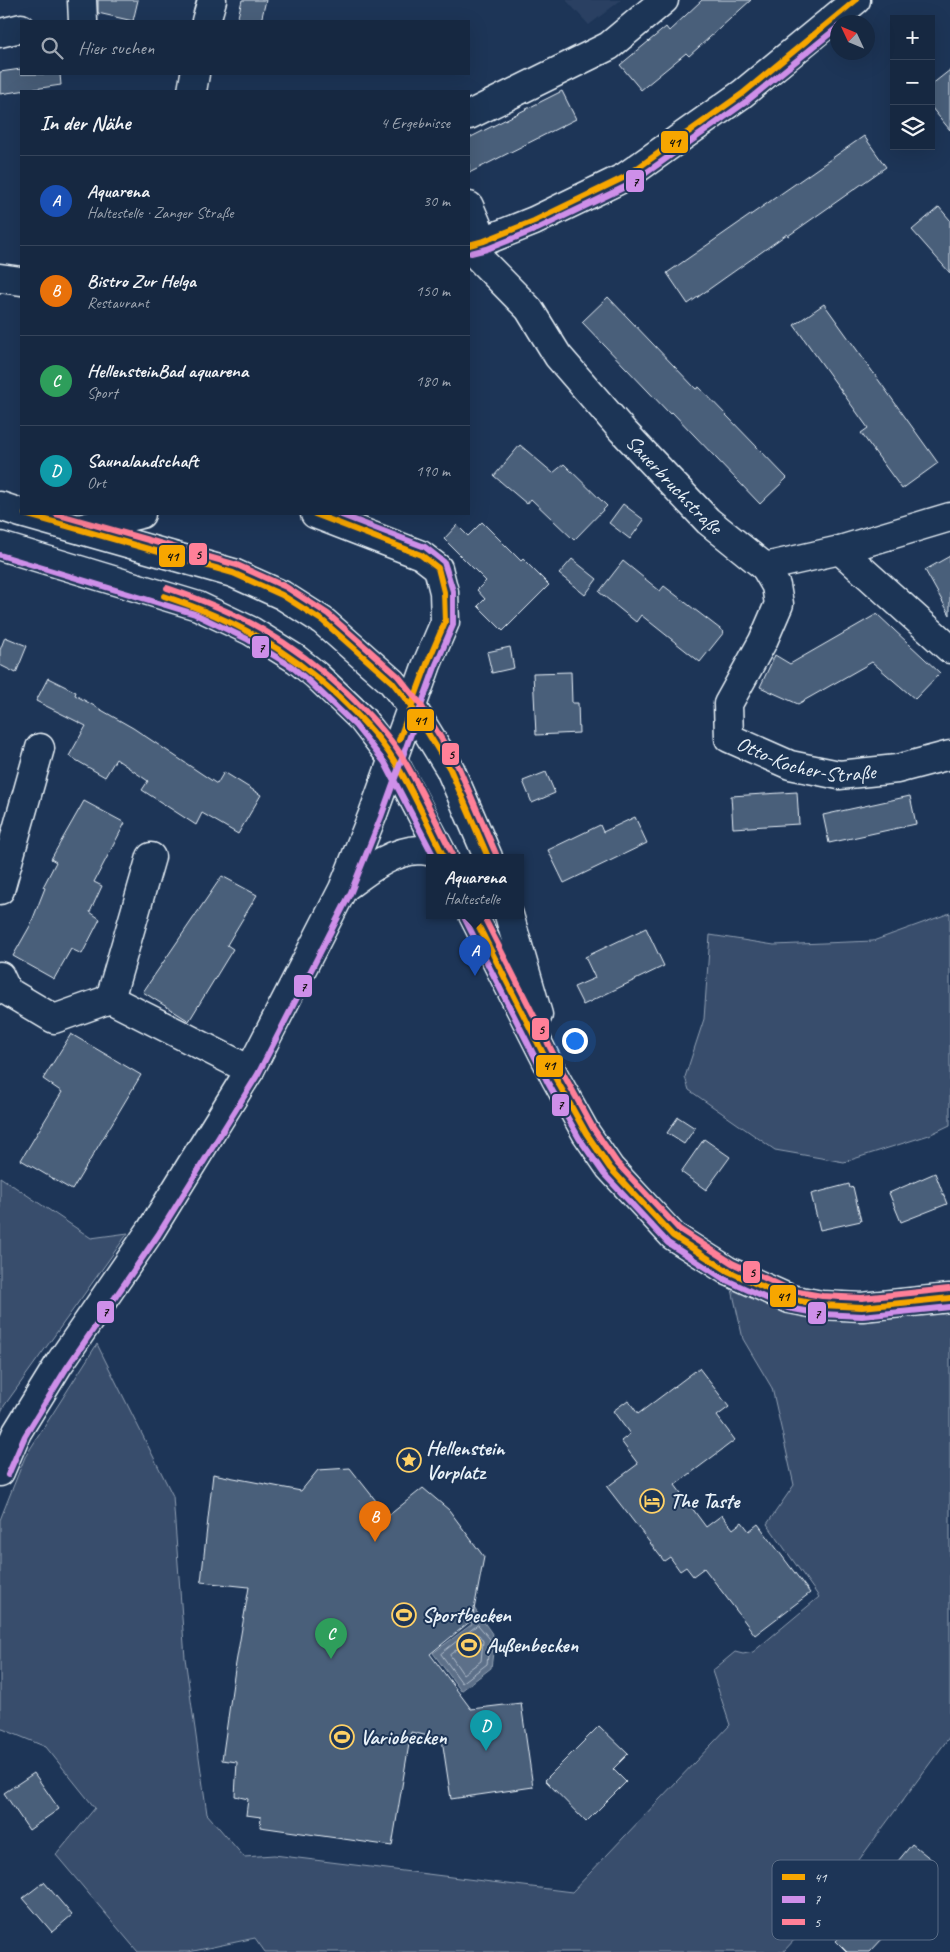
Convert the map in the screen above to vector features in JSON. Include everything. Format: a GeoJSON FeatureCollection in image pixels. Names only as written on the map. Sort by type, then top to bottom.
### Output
{"type":"FeatureCollection","features":[{"type":"Feature","properties":{"kind":"street"},"geometry":{"type":"LineString","coordinates":[[82,0],[83,20]]}},
{"type":"Feature","properties":{"kind":"street"},"geometry":{"type":"LineString","coordinates":[[206,20],[212,0]]}},
{"type":"Feature","properties":{"kind":"street"},"geometry":{"type":"LineString","coordinates":[[470,115],[609,46],[664,0]]}},
{"type":"Feature","properties":{"kind":"street"},"geometry":{"type":"LineString","coordinates":[[470,214],[474,245],[534,221],[625,177],[742,94],[856,0]]}},
{"type":"Feature","properties":{"kind":"street"},"geometry":{"type":"LineString","coordinates":[[0,33],[20,28]]}},
{"type":"Feature","properties":{"kind":"street"},"geometry":{"type":"LineString","coordinates":[[192,90],[194,75]]}},
{"type":"Feature","properties":{"kind":"street","name":"Sauerbruchstraße"},"geometry":{"type":"LineString","coordinates":[[474,245],[529,309],[558,356],[628,437],[708,521],[764,567]]}},
{"type":"Feature","properties":{"kind":"street"},"geometry":{"type":"LineString","coordinates":[[0,278],[20,281]]}},
{"type":"Feature","properties":{"kind":"street"},"geometry":{"type":"LineString","coordinates":[[0,506],[20,513]]}},
{"type":"Feature","properties":{"kind":"street"},"geometry":{"type":"LineString","coordinates":[[28,515],[233,573],[282,595],[323,621],[392,682],[412,706],[450,769],[487,854]]}},
{"type":"Feature","properties":{"kind":"street"},"geometry":{"type":"LineString","coordinates":[[77,529],[137,515]]}},
{"type":"Feature","properties":{"kind":"street"},"geometry":{"type":"LineString","coordinates":[[0,1472],[17,1432],[59,1364],[151,1230],[250,1070],[343,889],[373,814],[430,657],[445,622],[444,592],[438,568],[421,555],[318,515]]}},
{"type":"Feature","properties":{"kind":"street"},"geometry":{"type":"LineString","coordinates":[[764,567],[840,550],[950,517]]}},
{"type":"Feature","properties":{"kind":"street"},"geometry":{"type":"LineString","coordinates":[[0,546],[198,606],[251,631],[296,659],[316,674],[362,719],[392,758],[442,854]]}},
{"type":"Feature","properties":{"kind":"street"},"geometry":{"type":"LineString","coordinates":[[840,550],[950,649]]}},
{"type":"Feature","properties":{"kind":"street","name":"Otto-Kocher-Straße"},"geometry":{"type":"LineString","coordinates":[[764,567],[776,586],[779,604],[763,640],[728,704],[729,738],[790,765],[839,775],[897,768],[950,755]]}},
{"type":"Feature","properties":{"kind":"street"},"geometry":{"type":"LineString","coordinates":[[0,890],[40,748]]}},
{"type":"Feature","properties":{"kind":"street"},"geometry":{"type":"LineString","coordinates":[[343,889],[376,864],[406,852],[420,850],[435,854]]}},
{"type":"Feature","properties":{"kind":"street"},"geometry":{"type":"LineString","coordinates":[[110,1000],[151,857]]}},
{"type":"Feature","properties":{"kind":"street"},"geometry":{"type":"LineString","coordinates":[[475,919],[556,1079],[586,1133],[610,1168],[674,1236],[728,1271],[790,1299],[821,1305],[862,1307],[950,1298]]}},
{"type":"Feature","properties":{"kind":"street"},"geometry":{"type":"LineString","coordinates":[[510,919],[556,1079]]}},
{"type":"Feature","properties":{"kind":"street"},"geometry":{"type":"LineString","coordinates":[[0,976],[7,991],[54,1019],[110,1000],[250,1070]]}},
{"type":"Feature","properties":{"kind":"shaded area"},"geometry":{"type":"Polygon","coordinates":[[[566,0],[621,0],[589,25],[566,0]]]}},
{"type":"Feature","properties":{"kind":"shaded area"},"geometry":{"type":"Polygon","coordinates":[[[950,913],[950,1125],[929,1135],[844,1162],[775,1150],[689,1090],[685,1077],[704,1019],[710,935],[774,945],[873,941],[950,913]]]}},
{"type":"Feature","properties":{"kind":"shaded area"},"geometry":{"type":"Polygon","coordinates":[[[0,1177],[91,1238],[128,1233],[0,1414],[0,1177]]]}},
{"type":"Feature","properties":{"kind":"shaded area"},"geometry":{"type":"Polygon","coordinates":[[[728,1271],[790,1299],[950,1298],[950,1736],[859,1860],[772,1860],[772,1940],[794,1940],[783,1952],[265,1952],[255,1938],[189,1952],[138,1952],[56,1855],[95,1808],[46,1747],[0,1728],[0,1520],[25,1457],[97,1344],[173,1496],[185,1658],[207,1814],[244,1857],[274,1855],[572,1892],[730,1725],[712,1671],[735,1652],[743,1654],[753,1652],[819,1597],[767,1524],[794,1485],[772,1388],[743,1339],[728,1271]]]}},
{"type":"Feature","properties":{"kind":"water","name":"Außenbecken"},"geometry":{"type":"Polygon","coordinates":[[[467,1598],[495,1638],[491,1668],[461,1691],[433,1653],[472,1624],[458,1604],[467,1598]]]}},
{"type":"Feature","properties":{"kind":"building"},"geometry":{"type":"Polygon","coordinates":[[[98,0],[138,0],[133,20],[98,13],[98,0]]]}},
{"type":"Feature","properties":{"kind":"building"},"geometry":{"type":"Polygon","coordinates":[[[242,0],[266,0],[261,20],[237,20],[242,0]]]}},
{"type":"Feature","properties":{"kind":"building"},"geometry":{"type":"Polygon","coordinates":[[[702,0],[751,0],[689,56],[686,53],[641,90],[620,65],[666,27],[669,31],[702,0]]]}},
{"type":"Feature","properties":{"kind":"building"},"geometry":{"type":"Polygon","coordinates":[[[20,69],[20,75],[60,75],[61,85],[0,94],[0,72],[20,69]]]}},
{"type":"Feature","properties":{"kind":"building"},"geometry":{"type":"Polygon","coordinates":[[[950,70],[950,130],[935,112],[935,82],[950,70]]]}},
{"type":"Feature","properties":{"kind":"building"},"geometry":{"type":"Polygon","coordinates":[[[562,91],[576,119],[470,172],[470,137],[562,91]]]}},
{"type":"Feature","properties":{"kind":"building"},"geometry":{"type":"Polygon","coordinates":[[[864,136],[886,167],[688,304],[667,273],[864,136]]]}},
{"type":"Feature","properties":{"kind":"building"},"geometry":{"type":"Polygon","coordinates":[[[939,207],[950,220],[950,273],[912,230],[939,207]]]}},
{"type":"Feature","properties":{"kind":"building"},"geometry":{"type":"Polygon","coordinates":[[[608,297],[696,389],[699,387],[787,478],[760,504],[582,322],[608,297]]]}},
{"type":"Feature","properties":{"kind":"building"},"geometry":{"type":"Polygon","coordinates":[[[824,304],[938,463],[902,489],[861,433],[868,428],[794,325],[824,304]]]}},
{"type":"Feature","properties":{"kind":"building"},"geometry":{"type":"Polygon","coordinates":[[[520,445],[553,473],[564,464],[607,506],[574,540],[531,499],[527,504],[494,476],[520,445]]]}},
{"type":"Feature","properties":{"kind":"building"},"geometry":{"type":"Polygon","coordinates":[[[623,504],[644,520],[630,539],[609,523],[623,504]]]}},
{"type":"Feature","properties":{"kind":"building"},"geometry":{"type":"Polygon","coordinates":[[[482,522],[521,561],[523,559],[549,585],[503,631],[478,606],[485,599],[477,590],[486,581],[444,539],[457,525],[468,536],[482,522]]]}},
{"type":"Feature","properties":{"kind":"building"},"geometry":{"type":"Polygon","coordinates":[[[950,556],[950,615],[925,570],[950,556]]]}},
{"type":"Feature","properties":{"kind":"building"},"geometry":{"type":"Polygon","coordinates":[[[572,559],[597,579],[585,595],[559,574],[572,559]]]}},
{"type":"Feature","properties":{"kind":"building"},"geometry":{"type":"Polygon","coordinates":[[[623,561],[660,591],[664,586],[724,632],[700,662],[641,615],[636,622],[599,592],[623,561]]]}},
{"type":"Feature","properties":{"kind":"building"},"geometry":{"type":"Polygon","coordinates":[[[877,614],[940,673],[915,699],[872,662],[798,704],[760,687],[775,655],[790,664],[877,614]]]}},
{"type":"Feature","properties":{"kind":"building"},"geometry":{"type":"Polygon","coordinates":[[[5,637],[27,646],[16,673],[0,665],[0,650],[5,637]]]}},
{"type":"Feature","properties":{"kind":"building"},"geometry":{"type":"Polygon","coordinates":[[[510,647],[514,668],[492,673],[487,652],[510,647]]]}},
{"type":"Feature","properties":{"kind":"building"},"geometry":{"type":"Polygon","coordinates":[[[571,672],[572,703],[578,703],[579,733],[536,735],[533,673],[571,672]]]}},
{"type":"Feature","properties":{"kind":"building"},"geometry":{"type":"Polygon","coordinates":[[[48,678],[76,692],[75,695],[133,728],[217,784],[224,772],[261,795],[238,834],[202,813],[196,825],[142,790],[148,781],[116,759],[105,777],[69,756],[86,726],[36,701],[48,678]]]}},
{"type":"Feature","properties":{"kind":"building"},"geometry":{"type":"Polygon","coordinates":[[[546,772],[555,793],[532,803],[523,781],[546,772]]]}},
{"type":"Feature","properties":{"kind":"building"},"geometry":{"type":"Polygon","coordinates":[[[797,792],[799,824],[733,828],[731,796],[797,792]]]}},
{"type":"Feature","properties":{"kind":"building"},"geometry":{"type":"Polygon","coordinates":[[[910,796],[916,824],[829,843],[823,815],[910,796]]]}},
{"type":"Feature","properties":{"kind":"building"},"geometry":{"type":"Polygon","coordinates":[[[84,801],[125,823],[94,882],[102,886],[90,912],[100,919],[82,954],[71,949],[54,979],[13,956],[30,926],[45,888],[43,887],[56,862],[51,859],[84,801]]]}},
{"type":"Feature","properties":{"kind":"building"},"geometry":{"type":"Polygon","coordinates":[[[635,817],[647,843],[564,883],[548,850],[600,825],[603,832],[635,817]]]}},
{"type":"Feature","properties":{"kind":"building"},"geometry":{"type":"Polygon","coordinates":[[[222,876],[257,895],[227,945],[233,949],[189,1021],[143,992],[222,876]]]}},
{"type":"Feature","properties":{"kind":"building"},"geometry":{"type":"Polygon","coordinates":[[[646,928],[664,966],[583,1005],[574,987],[595,978],[585,957],[646,928]]]}},
{"type":"Feature","properties":{"kind":"building"},"geometry":{"type":"Polygon","coordinates":[[[71,1034],[141,1075],[72,1190],[21,1160],[62,1092],[43,1079],[71,1034]]]}},
{"type":"Feature","properties":{"kind":"building"},"geometry":{"type":"Polygon","coordinates":[[[678,1117],[695,1128],[684,1144],[667,1133],[678,1117]]]}},
{"type":"Feature","properties":{"kind":"building"},"geometry":{"type":"Polygon","coordinates":[[[704,1139],[730,1157],[706,1190],[681,1172],[704,1139]]]}},
{"type":"Feature","properties":{"kind":"building"},"geometry":{"type":"Polygon","coordinates":[[[935,1173],[947,1204],[901,1222],[889,1193],[935,1173]]]}},
{"type":"Feature","properties":{"kind":"building"},"geometry":{"type":"Polygon","coordinates":[[[849,1184],[850,1188],[853,1187],[861,1221],[820,1230],[811,1194],[849,1184]]]}},
{"type":"Feature","properties":{"kind":"building","name":"The Taste"},"geometry":{"type":"Polygon","coordinates":[[[699,1368],[729,1407],[717,1416],[735,1440],[675,1485],[706,1527],[722,1515],[733,1529],[742,1522],[749,1531],[758,1524],[810,1593],[755,1635],[704,1568],[693,1576],[686,1567],[680,1571],[670,1557],[664,1561],[607,1487],[638,1464],[621,1441],[630,1434],[613,1411],[628,1400],[638,1414],[699,1368]]]}},
{"type":"Feature","properties":{"kind":"building"},"geometry":{"type":"Polygon","coordinates":[[[350,1468],[388,1516],[423,1488],[449,1510],[484,1557],[472,1620],[430,1654],[471,1709],[521,1703],[533,1787],[451,1799],[442,1739],[411,1732],[392,1846],[260,1827],[261,1817],[246,1815],[248,1799],[235,1796],[237,1762],[222,1760],[249,1587],[201,1582],[213,1474],[301,1491],[318,1470],[350,1468]]]}},
{"type":"Feature","properties":{"kind":"building"},"geometry":{"type":"Polygon","coordinates":[[[599,1726],[628,1754],[613,1769],[626,1782],[586,1822],[545,1780],[599,1726]]]}},
{"type":"Feature","properties":{"kind":"building"},"geometry":{"type":"Polygon","coordinates":[[[34,1773],[59,1809],[29,1830],[4,1793],[34,1773]]]}},
{"type":"Feature","properties":{"kind":"building"},"geometry":{"type":"Polygon","coordinates":[[[912,1844],[932,1860],[899,1860],[912,1844]]]}},
{"type":"Feature","properties":{"kind":"building"},"geometry":{"type":"Polygon","coordinates":[[[44,1882],[72,1915],[52,1932],[23,1898],[44,1882]]]}},
{"type":"Feature","properties":{"kind":"building"},"geometry":{"type":"Polygon","coordinates":[[[881,1940],[870,1952],[847,1952],[836,1941],[881,1940]]]}},
{"type":"Feature","properties":{"kind":"transit line","name":"41"},"geometry":{"type":"LineString","coordinates":[[470,245],[534,221],[625,177],[742,94],[856,0]]}},
{"type":"Feature","properties":{"kind":"transit line","name":"7"},"geometry":{"type":"LineString","coordinates":[[471,253],[487,249],[537,229],[629,185],[747,101],[830,34]]}},
{"type":"Feature","properties":{"kind":"transit line","name":"41"},"geometry":{"type":"LineString","coordinates":[[29,515],[233,573],[282,595],[323,621],[392,682],[412,707],[450,769],[487,854]]}},
{"type":"Feature","properties":{"kind":"transit line","name":"5"},"geometry":{"type":"LineString","coordinates":[[60,515],[237,565],[286,587],[328,614],[398,676],[419,702],[458,766],[496,854]]}},
{"type":"Feature","properties":{"kind":"transit line","name":"41"},"geometry":{"type":"LineString","coordinates":[[318,515],[421,555],[438,568],[444,592],[445,622],[427,664],[399,740]]}},
{"type":"Feature","properties":{"kind":"transit line","name":"7"},"geometry":{"type":"LineString","coordinates":[[8,1475],[25,1436],[66,1369],[158,1235],[258,1074],[351,892],[381,817],[435,667],[453,625],[453,591],[444,562],[425,547],[342,515]]}},
{"type":"Feature","properties":{"kind":"transit line","name":"7"},"geometry":{"type":"LineString","coordinates":[[0,555],[195,614],[247,639],[291,666],[355,725],[385,763],[432,854]]}},
{"type":"Feature","properties":{"kind":"transit line","name":"5"},"geometry":{"type":"LineString","coordinates":[[167,588],[217,607],[262,630],[305,657],[346,692],[389,738],[401,755],[452,853]]}},
{"type":"Feature","properties":{"kind":"transit line","name":"41"},"geometry":{"type":"LineString","coordinates":[[164,596],[212,614],[257,636],[298,663],[338,696],[374,734],[393,759],[442,854]]}},
{"type":"Feature","properties":{"kind":"transit line","name":"7"},"geometry":{"type":"LineString","coordinates":[[465,919],[548,1083],[579,1138],[604,1174],[668,1243],[724,1279],[788,1308],[821,1314],[862,1316],[950,1307]]}},
{"type":"Feature","properties":{"kind":"transit line","name":"41"},"geometry":{"type":"LineString","coordinates":[[475,919],[556,1079],[586,1133],[610,1168],[673,1236],[728,1271],[790,1299],[821,1305],[862,1307],[950,1298]]}},
{"type":"Feature","properties":{"kind":"transit line","name":"5"},"geometry":{"type":"LineString","coordinates":[[485,919],[593,1128],[617,1163],[679,1229],[732,1263],[793,1291],[822,1296],[862,1298],[949,1289]]}},
{"type":"Feature","properties":{"kind":"place","name":"Aquarena"},"geometry":{"type":"Point","coordinates":[475,976]}},
{"type":"Feature","properties":{"kind":"place","name":"Hellenstein Vorplatz"},"geometry":{"type":"Point","coordinates":[409,1460]}},
{"type":"Feature","properties":{"kind":"place","name":"The Taste"},"geometry":{"type":"Point","coordinates":[652,1501]}},
{"type":"Feature","properties":{"kind":"place","name":"Bistro Zur Helga"},"geometry":{"type":"Point","coordinates":[375,1542]}},
{"type":"Feature","properties":{"kind":"place","name":"Sportbecken"},"geometry":{"type":"Point","coordinates":[404,1615]}},
{"type":"Feature","properties":{"kind":"place","name":"Außenbecken"},"geometry":{"type":"Point","coordinates":[469,1645]}},
{"type":"Feature","properties":{"kind":"place","name":"HellensteinBad aquarena"},"geometry":{"type":"Point","coordinates":[331,1659]}},
{"type":"Feature","properties":{"kind":"place","name":"Variobecken"},"geometry":{"type":"Point","coordinates":[342,1737]}},
{"type":"Feature","properties":{"kind":"place","name":"Saunalandschaft"},"geometry":{"type":"Point","coordinates":[486,1751]}}]}
